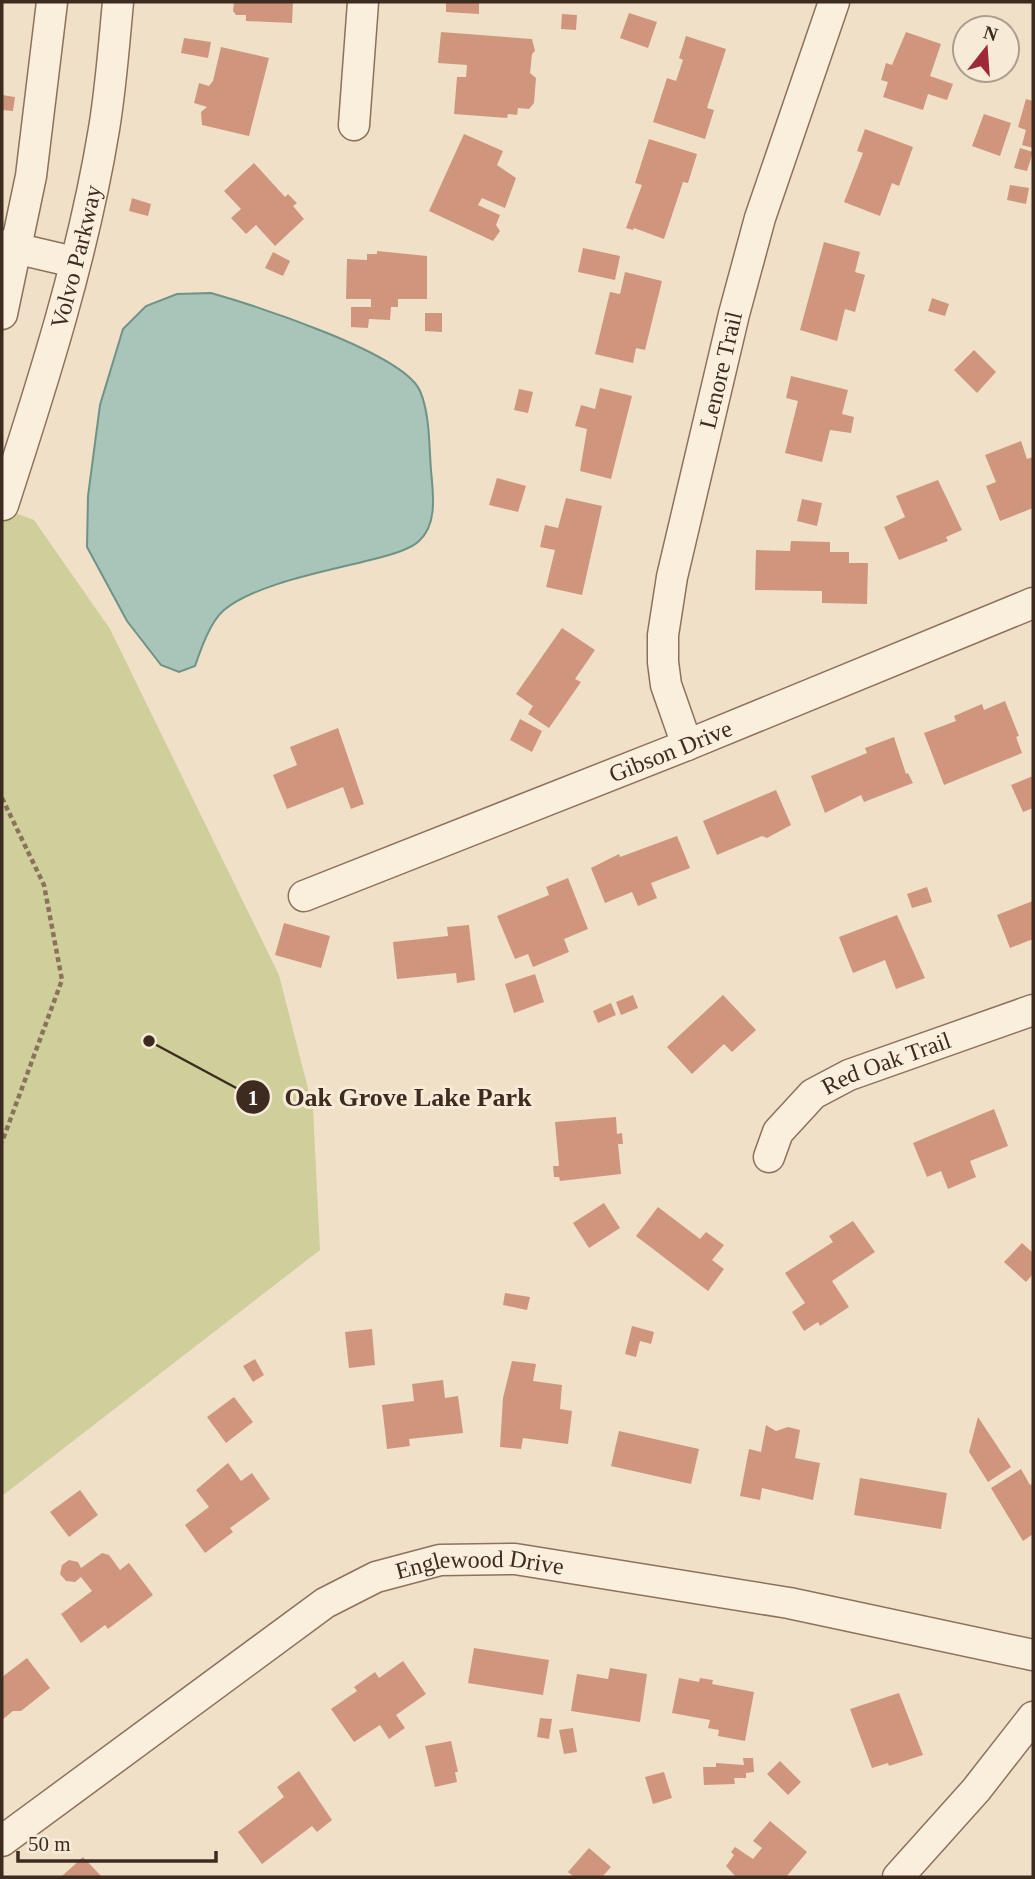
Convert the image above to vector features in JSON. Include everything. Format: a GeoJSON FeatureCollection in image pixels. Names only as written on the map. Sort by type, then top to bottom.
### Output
{"type":"FeatureCollection","features":[{"type":"Feature","properties":{"kind":"street"},"geometry":{"type":"LineString","coordinates":[[2,314],[9,246],[42,101],[52,2]]}},
{"type":"Feature","properties":{"kind":"street","name":"Volvo Parkway"},"geometry":{"type":"LineString","coordinates":[[3,505],[39,394],[74,262],[104,130],[118,2]]}},
{"type":"Feature","properties":{"kind":"street"},"geometry":{"type":"LineString","coordinates":[[354,125],[363,2]]}},
{"type":"Feature","properties":{"kind":"street","name":"Lenore Trail"},"geometry":{"type":"LineString","coordinates":[[687,745],[666,685],[663,663],[663,635],[672,577],[750,254],[799,97],[834,2]]}},
{"type":"Feature","properties":{"kind":"street"},"geometry":{"type":"LineString","coordinates":[[9,246],[74,262]]}},
{"type":"Feature","properties":{"kind":"street","name":"Gibson Drive"},"geometry":{"type":"LineString","coordinates":[[304,896],[687,745],[1033,603]]}},
{"type":"Feature","properties":{"kind":"street","name":"Red Oak Trail"},"geometry":{"type":"LineString","coordinates":[[769,1157],[778,1132],[813,1094],[849,1075],[1033,1010]]}},
{"type":"Feature","properties":{"kind":"street","name":"Englewood Drive"},"geometry":{"type":"LineString","coordinates":[[2,1841],[325,1603],[376,1577],[440,1560],[515,1559],[587,1569],[878,1620],[1033,1655]]}},
{"type":"Feature","properties":{"kind":"street"},"geometry":{"type":"LineString","coordinates":[[898,1877],[976,1790],[1033,1717]]}},
{"type":"Feature","properties":{"kind":"path"},"geometry":{"type":"LineString","coordinates":[[2,798],[44,885],[62,980],[2,1142]]}},
{"type":"Feature","properties":{"kind":"green space"},"geometry":{"type":"Polygon","coordinates":[[[2,508],[34,520],[110,629],[279,975],[313,1108],[320,1250],[2,1496],[2,508]]]}},
{"type":"Feature","properties":{"kind":"shaded area"},"geometry":{"type":"Polygon","coordinates":[[[211,293],[325,332],[358,346],[408,376],[420,391],[426,410],[433,508],[425,534],[409,548],[274,585],[255,592],[224,610],[206,636],[195,666],[179,672],[161,665],[127,621],[87,547],[88,496],[100,405],[123,329],[146,306],[177,294],[211,293]]]}},
{"type":"Feature","properties":{"kind":"building"},"geometry":{"type":"Polygon","coordinates":[[[234,2],[293,2],[292,23],[246,21],[246,15],[236,15],[233,11],[234,2]]]}},
{"type":"Feature","properties":{"kind":"building"},"geometry":{"type":"Polygon","coordinates":[[[446,2],[479,2],[479,14],[446,12],[446,2]]]}},
{"type":"Feature","properties":{"kind":"building"},"geometry":{"type":"Polygon","coordinates":[[[629,13],[657,22],[648,48],[620,38],[629,13]]]}},
{"type":"Feature","properties":{"kind":"building"},"geometry":{"type":"Polygon","coordinates":[[[562,14],[577,15],[576,30],[561,29],[562,14]]]}},
{"type":"Feature","properties":{"kind":"building"},"geometry":{"type":"Polygon","coordinates":[[[441,32],[532,39],[535,51],[532,54],[530,73],[536,78],[534,103],[529,109],[518,108],[517,115],[508,114],[507,118],[454,114],[457,77],[466,77],[467,65],[438,63],[441,32]]]}},
{"type":"Feature","properties":{"kind":"building"},"geometry":{"type":"Polygon","coordinates":[[[906,32],[941,44],[930,76],[953,84],[947,100],[928,94],[923,110],[883,97],[888,82],[881,80],[886,63],[892,65],[906,32]]]}},
{"type":"Feature","properties":{"kind":"building"},"geometry":{"type":"Polygon","coordinates":[[[686,36],[726,49],[707,108],[714,110],[705,139],[653,122],[667,78],[676,81],[683,60],[679,58],[686,36]]]}},
{"type":"Feature","properties":{"kind":"building"},"geometry":{"type":"Polygon","coordinates":[[[184,38],[211,42],[208,58],[181,53],[184,38]]]}},
{"type":"Feature","properties":{"kind":"building"},"geometry":{"type":"Polygon","coordinates":[[[221,47],[269,58],[249,136],[202,125],[201,112],[207,107],[194,103],[199,83],[209,86],[213,81],[221,47]]]}},
{"type":"Feature","properties":{"kind":"building"},"geometry":{"type":"Polygon","coordinates":[[[2,95],[15,97],[13,111],[2,110],[2,95]]]}},
{"type":"Feature","properties":{"kind":"building"},"geometry":{"type":"Polygon","coordinates":[[[1026,99],[1033,101],[1033,148],[1022,145],[1026,130],[1018,127],[1026,99]]]}},
{"type":"Feature","properties":{"kind":"building"},"geometry":{"type":"Polygon","coordinates":[[[984,114],[1011,123],[1000,156],[972,146],[984,114]]]}},
{"type":"Feature","properties":{"kind":"building"},"geometry":{"type":"Polygon","coordinates":[[[865,129],[913,147],[899,186],[892,183],[880,216],[844,202],[863,153],[857,151],[865,129]]]}},
{"type":"Feature","properties":{"kind":"building"},"geometry":{"type":"Polygon","coordinates":[[[464,134],[503,151],[497,165],[516,178],[505,208],[482,198],[478,205],[500,215],[496,225],[500,231],[493,241],[429,211],[464,134]]]}},
{"type":"Feature","properties":{"kind":"building"},"geometry":{"type":"Polygon","coordinates":[[[649,139],[697,154],[688,183],[683,182],[664,239],[634,228],[626,228],[642,185],[635,183],[649,139]]]}},
{"type":"Feature","properties":{"kind":"building"},"geometry":{"type":"Polygon","coordinates":[[[1020,148],[1033,152],[1027,171],[1014,168],[1020,148]]]}},
{"type":"Feature","properties":{"kind":"building"},"geometry":{"type":"Polygon","coordinates":[[[254,163],[285,197],[288,194],[297,203],[293,206],[304,219],[275,246],[256,225],[246,234],[231,218],[241,209],[224,191],[254,163]]]}},
{"type":"Feature","properties":{"kind":"building"},"geometry":{"type":"Polygon","coordinates":[[[1010,185],[1029,188],[1026,204],[1007,200],[1010,185]]]}},
{"type":"Feature","properties":{"kind":"building"},"geometry":{"type":"Polygon","coordinates":[[[132,198],[151,204],[148,216],[129,211],[132,198]]]}},
{"type":"Feature","properties":{"kind":"building"},"geometry":{"type":"Polygon","coordinates":[[[824,242],[860,252],[855,272],[865,275],[855,312],[845,309],[837,341],[800,330],[824,242]]]}},
{"type":"Feature","properties":{"kind":"building"},"geometry":{"type":"Polygon","coordinates":[[[583,248],[620,256],[615,280],[578,272],[583,248]]]}},
{"type":"Feature","properties":{"kind":"building"},"geometry":{"type":"Polygon","coordinates":[[[377,251],[427,256],[427,299],[398,299],[398,307],[391,307],[390,320],[369,319],[368,328],[351,327],[351,307],[371,307],[371,299],[346,299],[347,259],[367,260],[367,254],[377,254],[377,251]]]}},
{"type":"Feature","properties":{"kind":"building"},"geometry":{"type":"Polygon","coordinates":[[[273,252],[290,261],[283,276],[265,268],[273,252]]]}},
{"type":"Feature","properties":{"kind":"building"},"geometry":{"type":"Polygon","coordinates":[[[625,272],[662,281],[645,350],[636,348],[633,363],[595,354],[610,292],[620,294],[625,272]]]}},
{"type":"Feature","properties":{"kind":"building"},"geometry":{"type":"Polygon","coordinates":[[[932,298],[949,304],[945,316],[928,311],[932,298]]]}},
{"type":"Feature","properties":{"kind":"building"},"geometry":{"type":"Polygon","coordinates":[[[425,313],[442,313],[442,332],[425,331],[425,313]]]}},
{"type":"Feature","properties":{"kind":"building"},"geometry":{"type":"Polygon","coordinates":[[[974,350],[996,372],[977,393],[954,370],[974,350]]]}},
{"type":"Feature","properties":{"kind":"building"},"geometry":{"type":"Polygon","coordinates":[[[791,376],[848,390],[842,414],[854,417],[851,433],[830,430],[822,462],[785,453],[798,401],[786,398],[791,376]]]}},
{"type":"Feature","properties":{"kind":"building"},"geometry":{"type":"Polygon","coordinates":[[[600,388],[632,396],[611,479],[580,471],[587,429],[575,426],[581,405],[595,409],[600,388]]]}},
{"type":"Feature","properties":{"kind":"building"},"geometry":{"type":"Polygon","coordinates":[[[519,389],[533,392],[528,413],[514,410],[519,389]]]}},
{"type":"Feature","properties":{"kind":"building"},"geometry":{"type":"Polygon","coordinates":[[[1021,441],[1027,459],[1033,457],[1033,508],[1000,521],[986,486],[996,482],[985,455],[1021,441]]]}},
{"type":"Feature","properties":{"kind":"building"},"geometry":{"type":"Polygon","coordinates":[[[497,478],[526,486],[518,512],[489,505],[497,478]]]}},
{"type":"Feature","properties":{"kind":"building"},"geometry":{"type":"Polygon","coordinates":[[[938,480],[962,530],[946,537],[948,541],[899,560],[884,527],[905,517],[896,496],[938,480]]]}},
{"type":"Feature","properties":{"kind":"building"},"geometry":{"type":"Polygon","coordinates":[[[566,498],[602,506],[582,595],[546,587],[555,550],[540,547],[545,525],[558,528],[566,498]]]}},
{"type":"Feature","properties":{"kind":"building"},"geometry":{"type":"Polygon","coordinates":[[[802,499],[822,503],[817,526],[797,521],[802,499]]]}},
{"type":"Feature","properties":{"kind":"building"},"geometry":{"type":"Polygon","coordinates":[[[791,541],[830,542],[830,552],[849,552],[849,563],[868,563],[867,604],[822,603],[822,591],[755,590],[756,550],[790,551],[791,541]]]}},
{"type":"Feature","properties":{"kind":"building"},"geometry":{"type":"Polygon","coordinates":[[[562,628],[595,650],[575,679],[581,682],[549,728],[528,714],[533,706],[516,694],[562,628]]]}},
{"type":"Feature","properties":{"kind":"building"},"geometry":{"type":"Polygon","coordinates":[[[1005,701],[1019,736],[1016,737],[1022,753],[944,785],[924,733],[956,721],[954,716],[982,704],[984,710],[1005,701]]]}},
{"type":"Feature","properties":{"kind":"building"},"geometry":{"type":"Polygon","coordinates":[[[520,719],[542,731],[532,752],[510,740],[520,719]]]}},
{"type":"Feature","properties":{"kind":"building"},"geometry":{"type":"Polygon","coordinates":[[[338,728],[364,804],[351,809],[343,787],[287,809],[273,775],[297,765],[290,747],[338,728]]]}},
{"type":"Feature","properties":{"kind":"building"},"geometry":{"type":"Polygon","coordinates":[[[894,737],[906,774],[908,773],[913,783],[864,802],[861,795],[825,813],[811,776],[867,753],[865,748],[894,737]]]}},
{"type":"Feature","properties":{"kind":"building"},"geometry":{"type":"Polygon","coordinates":[[[1033,776],[1033,808],[1023,812],[1011,785],[1033,776]]]}},
{"type":"Feature","properties":{"kind":"building"},"geometry":{"type":"Polygon","coordinates":[[[776,790],[791,825],[767,838],[762,836],[717,855],[703,821],[776,790]]]}},
{"type":"Feature","properties":{"kind":"building"},"geometry":{"type":"Polygon","coordinates":[[[677,836],[690,868],[651,883],[657,898],[638,906],[632,892],[605,903],[591,868],[619,854],[620,857],[677,836]]]}},
{"type":"Feature","properties":{"kind":"building"},"geometry":{"type":"Polygon","coordinates":[[[568,878],[588,929],[564,939],[569,952],[533,967],[528,954],[515,959],[497,916],[549,895],[546,887],[568,878]]]}},
{"type":"Feature","properties":{"kind":"building"},"geometry":{"type":"Polygon","coordinates":[[[927,887],[932,902],[912,908],[907,894],[927,887]]]}},
{"type":"Feature","properties":{"kind":"building"},"geometry":{"type":"Polygon","coordinates":[[[1033,901],[1033,939],[1010,948],[997,915],[1033,901]]]}},
{"type":"Feature","properties":{"kind":"building"},"geometry":{"type":"Polygon","coordinates":[[[897,915],[925,978],[896,989],[885,960],[853,973],[839,937],[897,915]]]}},
{"type":"Feature","properties":{"kind":"building"},"geometry":{"type":"Polygon","coordinates":[[[284,923],[330,936],[321,968],[275,955],[284,923]]]}},
{"type":"Feature","properties":{"kind":"building"},"geometry":{"type":"Polygon","coordinates":[[[469,925],[475,980],[457,983],[456,973],[397,979],[393,942],[448,936],[447,927],[469,925]]]}},
{"type":"Feature","properties":{"kind":"building"},"geometry":{"type":"Polygon","coordinates":[[[535,974],[544,1002],[514,1013],[505,984],[535,974]]]}},
{"type":"Feature","properties":{"kind":"building"},"geometry":{"type":"Polygon","coordinates":[[[633,995],[638,1008],[621,1015],[616,1002],[633,995]]]}},
{"type":"Feature","properties":{"kind":"building"},"geometry":{"type":"Polygon","coordinates":[[[723,995],[756,1030],[732,1052],[724,1044],[692,1074],[667,1047],[723,995]]]}},
{"type":"Feature","properties":{"kind":"building"},"geometry":{"type":"Polygon","coordinates":[[[611,1003],[616,1015],[598,1023],[593,1011],[611,1003]]]}},
{"type":"Feature","properties":{"kind":"building"},"geometry":{"type":"Polygon","coordinates":[[[994,1109],[1008,1146],[970,1161],[976,1177],[948,1189],[941,1171],[927,1177],[913,1143],[994,1109]]]}},
{"type":"Feature","properties":{"kind":"building"},"geometry":{"type":"Polygon","coordinates":[[[616,1117],[617,1134],[622,1133],[623,1144],[618,1144],[621,1174],[560,1181],[559,1177],[554,1177],[553,1166],[559,1166],[555,1122],[616,1117]]]}},
{"type":"Feature","properties":{"kind":"building"},"geometry":{"type":"Polygon","coordinates":[[[604,1203],[620,1228],[589,1248],[573,1223],[604,1203]]]}},
{"type":"Feature","properties":{"kind":"building"},"geometry":{"type":"Polygon","coordinates":[[[658,1207],[700,1239],[706,1232],[724,1245],[712,1260],[724,1269],[708,1291],[636,1236],[658,1207]]]}},
{"type":"Feature","properties":{"kind":"building"},"geometry":{"type":"Polygon","coordinates":[[[853,1221],[875,1252],[832,1281],[849,1307],[820,1326],[818,1322],[804,1331],[792,1312],[805,1303],[785,1273],[833,1242],[829,1236],[853,1221]]]}},
{"type":"Feature","properties":{"kind":"building"},"geometry":{"type":"Polygon","coordinates":[[[1022,1243],[1033,1253],[1033,1274],[1026,1282],[1004,1262],[1022,1243]]]}},
{"type":"Feature","properties":{"kind":"building"},"geometry":{"type":"Polygon","coordinates":[[[505,1293],[530,1297],[527,1310],[503,1305],[505,1293]]]}},
{"type":"Feature","properties":{"kind":"building"},"geometry":{"type":"Polygon","coordinates":[[[632,1326],[654,1332],[651,1344],[640,1341],[636,1357],[625,1354],[632,1326]]]}},
{"type":"Feature","properties":{"kind":"building"},"geometry":{"type":"Polygon","coordinates":[[[372,1329],[375,1365],[349,1368],[345,1332],[372,1329]]]}},
{"type":"Feature","properties":{"kind":"building"},"geometry":{"type":"Polygon","coordinates":[[[255,1359],[264,1375],[253,1382],[243,1366],[255,1359]]]}},
{"type":"Feature","properties":{"kind":"building"},"geometry":{"type":"Polygon","coordinates":[[[512,1361],[536,1364],[533,1381],[562,1385],[560,1409],[572,1411],[568,1444],[523,1438],[521,1449],[500,1447],[503,1398],[512,1361]]]}},
{"type":"Feature","properties":{"kind":"building"},"geometry":{"type":"Polygon","coordinates":[[[443,1380],[445,1398],[458,1396],[463,1433],[409,1439],[410,1446],[387,1449],[382,1405],[414,1401],[412,1384],[443,1380]]]}},
{"type":"Feature","properties":{"kind":"building"},"geometry":{"type":"Polygon","coordinates":[[[234,1397],[253,1422],[226,1443],[207,1417],[234,1397]]]}},
{"type":"Feature","properties":{"kind":"building"},"geometry":{"type":"Polygon","coordinates":[[[978,1417],[1011,1467],[988,1482],[969,1452],[978,1417]]]}},
{"type":"Feature","properties":{"kind":"building"},"geometry":{"type":"Polygon","coordinates":[[[766,1425],[776,1431],[788,1427],[800,1430],[795,1458],[820,1463],[813,1500],[762,1488],[760,1500],[740,1496],[749,1449],[761,1452],[766,1425]]]}},
{"type":"Feature","properties":{"kind":"building"},"geometry":{"type":"Polygon","coordinates":[[[619,1431],[699,1449],[691,1484],[611,1466],[619,1431]]]}},
{"type":"Feature","properties":{"kind":"building"},"geometry":{"type":"Polygon","coordinates":[[[228,1463],[241,1481],[252,1473],[270,1499],[230,1528],[233,1532],[205,1553],[185,1525],[209,1507],[196,1490],[228,1463]]]}},
{"type":"Feature","properties":{"kind":"building"},"geometry":{"type":"Polygon","coordinates":[[[1021,1469],[1030,1485],[1033,1483],[1033,1534],[1023,1541],[991,1488],[1021,1469]]]}},
{"type":"Feature","properties":{"kind":"building"},"geometry":{"type":"Polygon","coordinates":[[[860,1478],[947,1493],[941,1529],[854,1515],[860,1478]]]}},
{"type":"Feature","properties":{"kind":"building"},"geometry":{"type":"Polygon","coordinates":[[[80,1490],[98,1515],[69,1537],[50,1512],[80,1490]]]}},
{"type":"Feature","properties":{"kind":"building"},"geometry":{"type":"Polygon","coordinates":[[[102,1553],[109,1555],[120,1570],[129,1563],[153,1595],[108,1629],[105,1625],[81,1643],[61,1614],[92,1591],[81,1577],[75,1582],[66,1581],[60,1574],[62,1565],[69,1560],[78,1562],[81,1568],[102,1553]]]}},
{"type":"Feature","properties":{"kind":"building"},"geometry":{"type":"Polygon","coordinates":[[[474,1648],[549,1660],[543,1695],[468,1683],[474,1648]]]}},
{"type":"Feature","properties":{"kind":"building"},"geometry":{"type":"Polygon","coordinates":[[[27,1658],[50,1688],[21,1711],[13,1711],[2,1720],[2,1677],[27,1658]]]}},
{"type":"Feature","properties":{"kind":"building"},"geometry":{"type":"Polygon","coordinates":[[[403,1661],[426,1694],[396,1715],[405,1728],[389,1739],[380,1725],[354,1742],[331,1709],[357,1691],[354,1687],[375,1672],[379,1678],[403,1661]]]}},
{"type":"Feature","properties":{"kind":"building"},"geometry":{"type":"Polygon","coordinates":[[[610,1668],[647,1674],[640,1722],[571,1711],[577,1674],[608,1679],[610,1668]]]}},
{"type":"Feature","properties":{"kind":"building"},"geometry":{"type":"Polygon","coordinates":[[[679,1678],[699,1682],[700,1678],[713,1680],[712,1684],[754,1692],[745,1741],[718,1736],[719,1730],[708,1728],[710,1720],[672,1713],[679,1678]]]}},
{"type":"Feature","properties":{"kind":"building"},"geometry":{"type":"Polygon","coordinates":[[[899,1693],[923,1755],[889,1766],[888,1763],[872,1768],[850,1709],[899,1693]]]}},
{"type":"Feature","properties":{"kind":"building"},"geometry":{"type":"Polygon","coordinates":[[[540,1718],[552,1719],[549,1739],[537,1737],[540,1718]]]}},
{"type":"Feature","properties":{"kind":"building"},"geometry":{"type":"Polygon","coordinates":[[[573,1728],[577,1752],[564,1754],[559,1730],[573,1728]]]}},
{"type":"Feature","properties":{"kind":"building"},"geometry":{"type":"Polygon","coordinates":[[[451,1741],[458,1772],[455,1772],[457,1782],[435,1787],[425,1746],[451,1741]]]}},
{"type":"Feature","properties":{"kind":"building"},"geometry":{"type":"Polygon","coordinates":[[[743,1758],[753,1758],[754,1772],[746,1773],[746,1778],[734,1778],[735,1784],[704,1785],[703,1767],[716,1767],[716,1763],[744,1765],[743,1758]]]}},
{"type":"Feature","properties":{"kind":"building"},"geometry":{"type":"Polygon","coordinates":[[[780,1761],[801,1782],[788,1795],[767,1774],[780,1761]]]}},
{"type":"Feature","properties":{"kind":"building"},"geometry":{"type":"Polygon","coordinates":[[[299,1771],[332,1820],[317,1832],[312,1826],[262,1864],[238,1832],[284,1797],[277,1787],[299,1771]]]}},
{"type":"Feature","properties":{"kind":"building"},"geometry":{"type":"Polygon","coordinates":[[[664,1772],[672,1798],[653,1804],[645,1777],[664,1772]]]}},
{"type":"Feature","properties":{"kind":"building"},"geometry":{"type":"Polygon","coordinates":[[[770,1821],[807,1852],[786,1877],[736,1877],[726,1866],[734,1855],[731,1852],[735,1847],[753,1859],[762,1848],[753,1841],[770,1821]]]}},
{"type":"Feature","properties":{"kind":"building"},"geometry":{"type":"Polygon","coordinates":[[[589,1848],[611,1867],[602,1877],[574,1877],[568,1872],[589,1848]]]}},
{"type":"Feature","properties":{"kind":"building"},"geometry":{"type":"Polygon","coordinates":[[[83,1857],[102,1877],[61,1877],[83,1857]]]}},
{"type":"Feature","properties":{"kind":"place","name":"Oak Grove Lake Park"},"geometry":{"type":"Point","coordinates":[149,1041]}}]}
